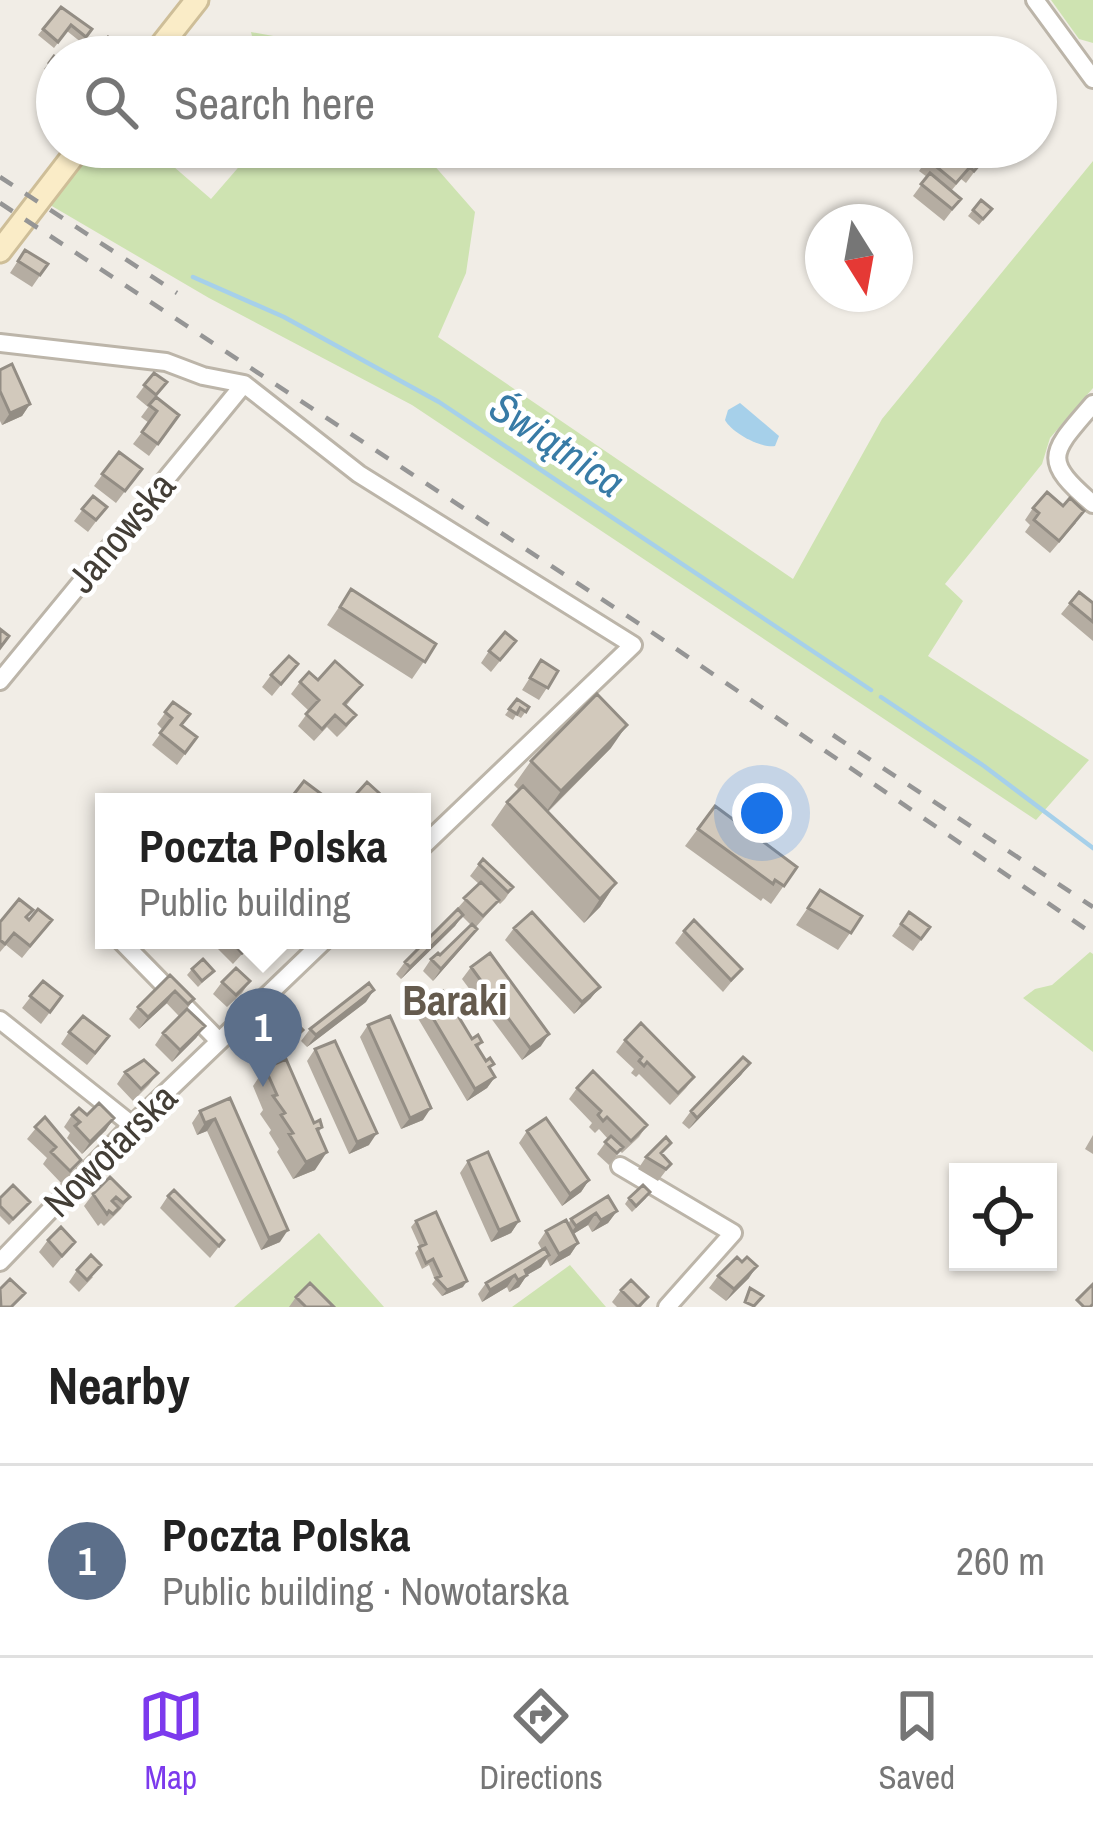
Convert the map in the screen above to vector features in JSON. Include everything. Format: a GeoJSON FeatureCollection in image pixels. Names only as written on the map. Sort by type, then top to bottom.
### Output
{"type":"FeatureCollection","features":[{"type":"Feature","properties":{"kind":"street"},"geometry":{"type":"LineString","coordinates":[[1035,0],[1093,79]]}},
{"type":"Feature","properties":{"kind":"street"},"geometry":{"type":"LineString","coordinates":[[167,36],[189,4]]}},
{"type":"Feature","properties":{"kind":"street"},"geometry":{"type":"LineString","coordinates":[[0,251],[64,168]]}},
{"type":"Feature","properties":{"kind":"street"},"geometry":{"type":"LineString","coordinates":[[0,343],[166,362],[244,384],[359,474],[632,645],[431,838]]}},
{"type":"Feature","properties":{"kind":"street","name":"Janowska"},"geometry":{"type":"LineString","coordinates":[[0,681],[244,384]]}},
{"type":"Feature","properties":{"kind":"street"},"geometry":{"type":"LineString","coordinates":[[1093,404],[1062,440],[1056,463],[1059,475],[1093,504]]}},
{"type":"Feature","properties":{"kind":"street"},"geometry":{"type":"LineString","coordinates":[[129,949],[219,1041]]}},
{"type":"Feature","properties":{"kind":"street","name":"Nowotarska"},"geometry":{"type":"LineString","coordinates":[[0,1262],[132,1124],[316,949]]}},
{"type":"Feature","properties":{"kind":"street"},"geometry":{"type":"LineString","coordinates":[[0,1020],[132,1124]]}},
{"type":"Feature","properties":{"kind":"street"},"geometry":{"type":"LineString","coordinates":[[620,1166],[733,1233],[667,1307]]}},
{"type":"Feature","properties":{"kind":"green space"},"geometry":{"type":"Polygon","coordinates":[[[1051,0],[1093,0],[1093,43],[1079,39],[1051,0]]]}},
{"type":"Feature","properties":{"kind":"green space"},"geometry":{"type":"Polygon","coordinates":[[[1093,161],[1093,388],[1050,438],[1042,464],[945,584],[963,601],[928,656],[1089,760],[1036,820],[412,405],[209,298],[45,202],[70,168],[175,168],[211,199],[238,168],[436,168],[475,212],[466,273],[438,337],[793,579],[882,419],[1093,161]]]}},
{"type":"Feature","properties":{"kind":"green space"},"geometry":{"type":"Polygon","coordinates":[[[1090,952],[1093,1052],[1023,998],[1052,985],[1090,952]]]}},
{"type":"Feature","properties":{"kind":"green space"},"geometry":{"type":"Polygon","coordinates":[[[319,1233],[384,1307],[234,1307],[319,1233]]]}},
{"type":"Feature","properties":{"kind":"green space"},"geometry":{"type":"Polygon","coordinates":[[[570,1265],[606,1307],[512,1307],[570,1265]]]}},
{"type":"Feature","properties":{"kind":"water"},"geometry":{"type":"Polygon","coordinates":[[[740,403],[779,436],[775,446],[754,442],[729,425],[725,420],[728,410],[740,403]]]}},
{"type":"Feature","properties":{"kind":"building"},"geometry":{"type":"Polygon","coordinates":[[[61,7],[92,29],[85,36],[71,25],[63,36],[51,36],[43,29],[61,7]]]}},
{"type":"Feature","properties":{"kind":"building"},"geometry":{"type":"Polygon","coordinates":[[[938,168],[969,168],[956,183],[938,168]]]}},
{"type":"Feature","properties":{"kind":"building"},"geometry":{"type":"Polygon","coordinates":[[[930,173],[961,199],[952,209],[921,184],[930,173]]]}},
{"type":"Feature","properties":{"kind":"building"},"geometry":{"type":"Polygon","coordinates":[[[981,200],[992,209],[983,219],[973,210],[981,200]]]}},
{"type":"Feature","properties":{"kind":"building"},"geometry":{"type":"Polygon","coordinates":[[[25,250],[48,264],[40,275],[18,261],[25,250]]]}},
{"type":"Feature","properties":{"kind":"building"},"geometry":{"type":"Polygon","coordinates":[[[12,364],[30,404],[10,413],[0,391],[0,370],[12,364]]]}},
{"type":"Feature","properties":{"kind":"building"},"geometry":{"type":"Polygon","coordinates":[[[154,373],[167,382],[156,395],[144,385],[154,373]]]}},
{"type":"Feature","properties":{"kind":"building"},"geometry":{"type":"Polygon","coordinates":[[[156,397],[179,415],[158,444],[142,432],[157,411],[149,405],[156,397]]]}},
{"type":"Feature","properties":{"kind":"building"},"geometry":{"type":"Polygon","coordinates":[[[119,452],[142,469],[125,491],[102,474],[119,452]]]}},
{"type":"Feature","properties":{"kind":"building"},"geometry":{"type":"Polygon","coordinates":[[[1047,492],[1063,506],[1070,498],[1084,511],[1059,541],[1034,520],[1039,513],[1033,508],[1047,492]]]}},
{"type":"Feature","properties":{"kind":"building"},"geometry":{"type":"Polygon","coordinates":[[[93,496],[107,507],[96,520],[82,509],[93,496]]]}},
{"type":"Feature","properties":{"kind":"building"},"geometry":{"type":"Polygon","coordinates":[[[351,589],[436,644],[425,662],[340,607],[351,589]]]}},
{"type":"Feature","properties":{"kind":"building"},"geometry":{"type":"Polygon","coordinates":[[[1079,592],[1093,603],[1093,622],[1070,603],[1079,592]]]}},
{"type":"Feature","properties":{"kind":"building"},"geometry":{"type":"Polygon","coordinates":[[[505,632],[516,641],[500,660],[489,651],[505,632]]]}},
{"type":"Feature","properties":{"kind":"building"},"geometry":{"type":"Polygon","coordinates":[[[289,656],[298,664],[281,684],[271,675],[289,656]]]}},
{"type":"Feature","properties":{"kind":"building"},"geometry":{"type":"Polygon","coordinates":[[[541,660],[558,671],[548,688],[530,678],[541,660]]]}},
{"type":"Feature","properties":{"kind":"building"},"geometry":{"type":"Polygon","coordinates":[[[335,661],[362,685],[344,704],[356,715],[346,725],[335,715],[322,729],[306,714],[319,700],[300,682],[309,672],[318,680],[335,661]]]}},
{"type":"Feature","properties":{"kind":"building"},"geometry":{"type":"Polygon","coordinates":[[[597,694],[627,725],[561,791],[531,761],[597,694]]]}},
{"type":"Feature","properties":{"kind":"building"},"geometry":{"type":"Polygon","coordinates":[[[517,699],[529,707],[526,712],[509,709],[517,699]]]}},
{"type":"Feature","properties":{"kind":"building"},"geometry":{"type":"Polygon","coordinates":[[[173,702],[190,714],[181,725],[197,737],[185,753],[160,733],[172,718],[165,712],[173,702]]]}},
{"type":"Feature","properties":{"kind":"building"},"geometry":{"type":"Polygon","coordinates":[[[304,781],[320,793],[295,793],[304,781]]]}},
{"type":"Feature","properties":{"kind":"building"},"geometry":{"type":"Polygon","coordinates":[[[367,782],[379,793],[357,793],[367,782]]]}},
{"type":"Feature","properties":{"kind":"building"},"geometry":{"type":"Polygon","coordinates":[[[523,786],[616,883],[600,899],[507,802],[523,786]]]}},
{"type":"Feature","properties":{"kind":"building"},"geometry":{"type":"Polygon","coordinates":[[[715,806],[797,867],[784,886],[775,880],[773,884],[698,829],[715,806]]]}},
{"type":"Feature","properties":{"kind":"building"},"geometry":{"type":"Polygon","coordinates":[[[483,859],[513,887],[508,892],[479,864],[483,859]]]}},
{"type":"Feature","properties":{"kind":"building"},"geometry":{"type":"Polygon","coordinates":[[[481,882],[499,900],[483,916],[464,898],[481,882]]]}},
{"type":"Feature","properties":{"kind":"building"},"geometry":{"type":"Polygon","coordinates":[[[820,890],[862,916],[851,933],[808,908],[820,890]]]}},
{"type":"Feature","properties":{"kind":"building"},"geometry":{"type":"Polygon","coordinates":[[[19,899],[33,910],[26,917],[29,920],[38,909],[52,920],[30,946],[14,933],[5,944],[0,940],[0,922],[19,899]]]}},
{"type":"Feature","properties":{"kind":"building"},"geometry":{"type":"Polygon","coordinates":[[[458,909],[463,915],[431,946],[431,936],[458,909]]]}},
{"type":"Feature","properties":{"kind":"building"},"geometry":{"type":"Polygon","coordinates":[[[532,912],[600,987],[582,1002],[514,928],[532,912]]]}},
{"type":"Feature","properties":{"kind":"building"},"geometry":{"type":"Polygon","coordinates":[[[909,912],[930,927],[921,939],[901,924],[909,912]]]}},
{"type":"Feature","properties":{"kind":"building"},"geometry":{"type":"Polygon","coordinates":[[[694,920],[742,969],[731,980],[684,931],[694,920]]]}},
{"type":"Feature","properties":{"kind":"building"},"geometry":{"type":"Polygon","coordinates":[[[472,924],[477,929],[441,969],[431,959],[472,924]]]}},
{"type":"Feature","properties":{"kind":"building"},"geometry":{"type":"Polygon","coordinates":[[[418,949],[428,949],[410,967],[405,962],[418,949]]]}},
{"type":"Feature","properties":{"kind":"building"},"geometry":{"type":"Polygon","coordinates":[[[490,953],[549,1034],[530,1048],[471,967],[490,953]]]}},
{"type":"Feature","properties":{"kind":"building"},"geometry":{"type":"Polygon","coordinates":[[[203,959],[214,971],[202,981],[192,969],[203,959]]]}},
{"type":"Feature","properties":{"kind":"building"},"geometry":{"type":"Polygon","coordinates":[[[236,968],[250,981],[236,995],[222,982],[236,968]]]}},
{"type":"Feature","properties":{"kind":"building"},"geometry":{"type":"Polygon","coordinates":[[[170,975],[194,999],[188,1004],[175,991],[148,1017],[138,1007],[170,975]]]}},
{"type":"Feature","properties":{"kind":"building"},"geometry":{"type":"Polygon","coordinates":[[[43,981],[62,996],[50,1012],[30,996],[43,981]]]}},
{"type":"Feature","properties":{"kind":"building"},"geometry":{"type":"Polygon","coordinates":[[[369,983],[374,990],[316,1035],[310,1029],[369,983]]]}},
{"type":"Feature","properties":{"kind":"building"},"geometry":{"type":"Polygon","coordinates":[[[443,991],[472,1039],[478,1035],[482,1042],[476,1045],[486,1061],[490,1058],[494,1064],[489,1067],[495,1077],[475,1089],[424,1003],[443,991]]]}},
{"type":"Feature","properties":{"kind":"building"},"geometry":{"type":"Polygon","coordinates":[[[187,1009],[205,1026],[180,1050],[163,1033],[187,1009]]]}},
{"type":"Feature","properties":{"kind":"building"},"geometry":{"type":"Polygon","coordinates":[[[284,1011],[303,1030],[286,1046],[268,1028],[284,1011]]]}},
{"type":"Feature","properties":{"kind":"building"},"geometry":{"type":"Polygon","coordinates":[[[83,1016],[109,1036],[95,1053],[69,1032],[83,1016]]]}},
{"type":"Feature","properties":{"kind":"building"},"geometry":{"type":"Polygon","coordinates":[[[390,1016],[431,1108],[410,1118],[368,1025],[390,1016]]]}},
{"type":"Feature","properties":{"kind":"building"},"geometry":{"type":"Polygon","coordinates":[[[641,1023],[694,1077],[678,1093],[647,1062],[644,1066],[639,1061],[642,1057],[625,1040],[641,1023]]]}},
{"type":"Feature","properties":{"kind":"building"},"geometry":{"type":"Polygon","coordinates":[[[335,1041],[377,1133],[357,1142],[315,1049],[335,1041]]]}},
{"type":"Feature","properties":{"kind":"building"},"geometry":{"type":"Polygon","coordinates":[[[743,1057],[750,1063],[697,1118],[691,1111],[743,1057]]]}},
{"type":"Feature","properties":{"kind":"building"},"geometry":{"type":"Polygon","coordinates":[[[286,1059],[314,1123],[320,1120],[322,1127],[317,1129],[327,1152],[306,1162],[289,1134],[293,1133],[281,1115],[285,1113],[273,1096],[277,1095],[265,1068],[286,1059]]]}},
{"type":"Feature","properties":{"kind":"building"},"geometry":{"type":"Polygon","coordinates":[[[144,1060],[158,1073],[141,1089],[125,1072],[144,1060]]]}},
{"type":"Feature","properties":{"kind":"building"},"geometry":{"type":"Polygon","coordinates":[[[593,1071],[647,1125],[631,1141],[607,1117],[603,1121],[598,1115],[601,1111],[577,1088],[593,1071]]]}},
{"type":"Feature","properties":{"kind":"building"},"geometry":{"type":"Polygon","coordinates":[[[230,1098],[288,1230],[269,1238],[215,1119],[205,1123],[200,1111],[230,1098]]]}},
{"type":"Feature","properties":{"kind":"building"},"geometry":{"type":"Polygon","coordinates":[[[99,1103],[114,1118],[90,1142],[75,1126],[80,1122],[72,1115],[79,1108],[87,1115],[99,1103]]]}},
{"type":"Feature","properties":{"kind":"building"},"geometry":{"type":"Polygon","coordinates":[[[45,1117],[81,1160],[70,1171],[51,1152],[56,1147],[35,1127],[45,1117]]]}},
{"type":"Feature","properties":{"kind":"building"},"geometry":{"type":"Polygon","coordinates":[[[546,1118],[589,1180],[570,1194],[527,1131],[546,1118]]]}},
{"type":"Feature","properties":{"kind":"building"},"geometry":{"type":"Polygon","coordinates":[[[611,1136],[623,1147],[617,1153],[605,1142],[611,1136]]]}},
{"type":"Feature","properties":{"kind":"building"},"geometry":{"type":"Polygon","coordinates":[[[666,1137],[671,1143],[661,1153],[671,1164],[666,1169],[646,1157],[666,1137]]]}},
{"type":"Feature","properties":{"kind":"building"},"geometry":{"type":"Polygon","coordinates":[[[488,1152],[519,1221],[499,1230],[468,1161],[488,1152]]]}},
{"type":"Feature","properties":{"kind":"building"},"geometry":{"type":"Polygon","coordinates":[[[110,1177],[130,1197],[123,1203],[116,1197],[112,1201],[119,1208],[107,1214],[93,1194],[110,1177]]]}},
{"type":"Feature","properties":{"kind":"building"},"geometry":{"type":"Polygon","coordinates":[[[13,1185],[30,1202],[13,1219],[0,1206],[0,1198],[13,1185]]]}},
{"type":"Feature","properties":{"kind":"building"},"geometry":{"type":"Polygon","coordinates":[[[643,1185],[650,1192],[636,1206],[629,1198],[643,1185]]]}},
{"type":"Feature","properties":{"kind":"building"},"geometry":{"type":"Polygon","coordinates":[[[174,1190],[224,1240],[219,1246],[168,1196],[174,1190]]]}},
{"type":"Feature","properties":{"kind":"building"},"geometry":{"type":"Polygon","coordinates":[[[608,1196],[617,1211],[601,1220],[596,1213],[576,1226],[571,1219],[608,1196]]]}},
{"type":"Feature","properties":{"kind":"building"},"geometry":{"type":"Polygon","coordinates":[[[436,1212],[467,1281],[447,1290],[436,1278],[441,1276],[433,1259],[426,1263],[419,1247],[426,1244],[416,1221],[436,1212]]]}},
{"type":"Feature","properties":{"kind":"building"},"geometry":{"type":"Polygon","coordinates":[[[566,1220],[578,1243],[559,1254],[546,1231],[566,1220]]]}},
{"type":"Feature","properties":{"kind":"building"},"geometry":{"type":"Polygon","coordinates":[[[61,1227],[75,1242],[62,1256],[48,1240],[61,1227]]]}},
{"type":"Feature","properties":{"kind":"building"},"geometry":{"type":"Polygon","coordinates":[[[545,1248],[549,1255],[525,1270],[527,1275],[518,1280],[515,1275],[490,1290],[486,1283],[545,1248]]]}},
{"type":"Feature","properties":{"kind":"building"},"geometry":{"type":"Polygon","coordinates":[[[91,1255],[101,1265],[87,1280],[77,1270],[91,1255]]]}},
{"type":"Feature","properties":{"kind":"building"},"geometry":{"type":"Polygon","coordinates":[[[737,1257],[742,1262],[747,1257],[757,1266],[734,1289],[718,1276],[737,1257]]]}},
{"type":"Feature","properties":{"kind":"building"},"geometry":{"type":"Polygon","coordinates":[[[10,1279],[25,1293],[11,1307],[1,1307],[0,1289],[10,1279]]]}},
{"type":"Feature","properties":{"kind":"building"},"geometry":{"type":"Polygon","coordinates":[[[631,1280],[648,1297],[638,1307],[621,1290],[631,1280]]]}},
{"type":"Feature","properties":{"kind":"building"},"geometry":{"type":"Polygon","coordinates":[[[310,1283],[334,1307],[306,1307],[296,1297],[310,1283]]]}},
{"type":"Feature","properties":{"kind":"building"},"geometry":{"type":"Polygon","coordinates":[[[1093,1284],[1093,1304],[1084,1307],[1077,1300],[1093,1284]]]}},
{"type":"Feature","properties":{"kind":"building"},"geometry":{"type":"Polygon","coordinates":[[[750,1288],[763,1296],[754,1306],[745,1302],[750,1288]]]}},
{"type":"Feature","properties":{"kind":"waterway","name":"Świątnica"},"geometry":{"type":"LineString","coordinates":[[193,277],[284,317],[439,402],[871,690]]}},
{"type":"Feature","properties":{"kind":"waterway","name":"Świątnica"},"geometry":{"type":"LineString","coordinates":[[881,697],[1093,848]]}},
{"type":"Feature","properties":{"kind":"railway"},"geometry":{"type":"LineString","coordinates":[[0,177],[177,293]]}},
{"type":"Feature","properties":{"kind":"railway"},"geometry":{"type":"LineString","coordinates":[[0,203],[650,631],[1093,934]]}},
{"type":"Feature","properties":{"kind":"railway"},"geometry":{"type":"LineString","coordinates":[[833,735],[1093,907]]}},
{"type":"Feature","properties":{"kind":"place","name":"Poczta Polska"},"geometry":{"type":"Point","coordinates":[263,1087]}},
{"type":"Feature","properties":{"kind":"district","name":"Baraki"},"geometry":{"type":"Point","coordinates":[455,1000]}}]}
